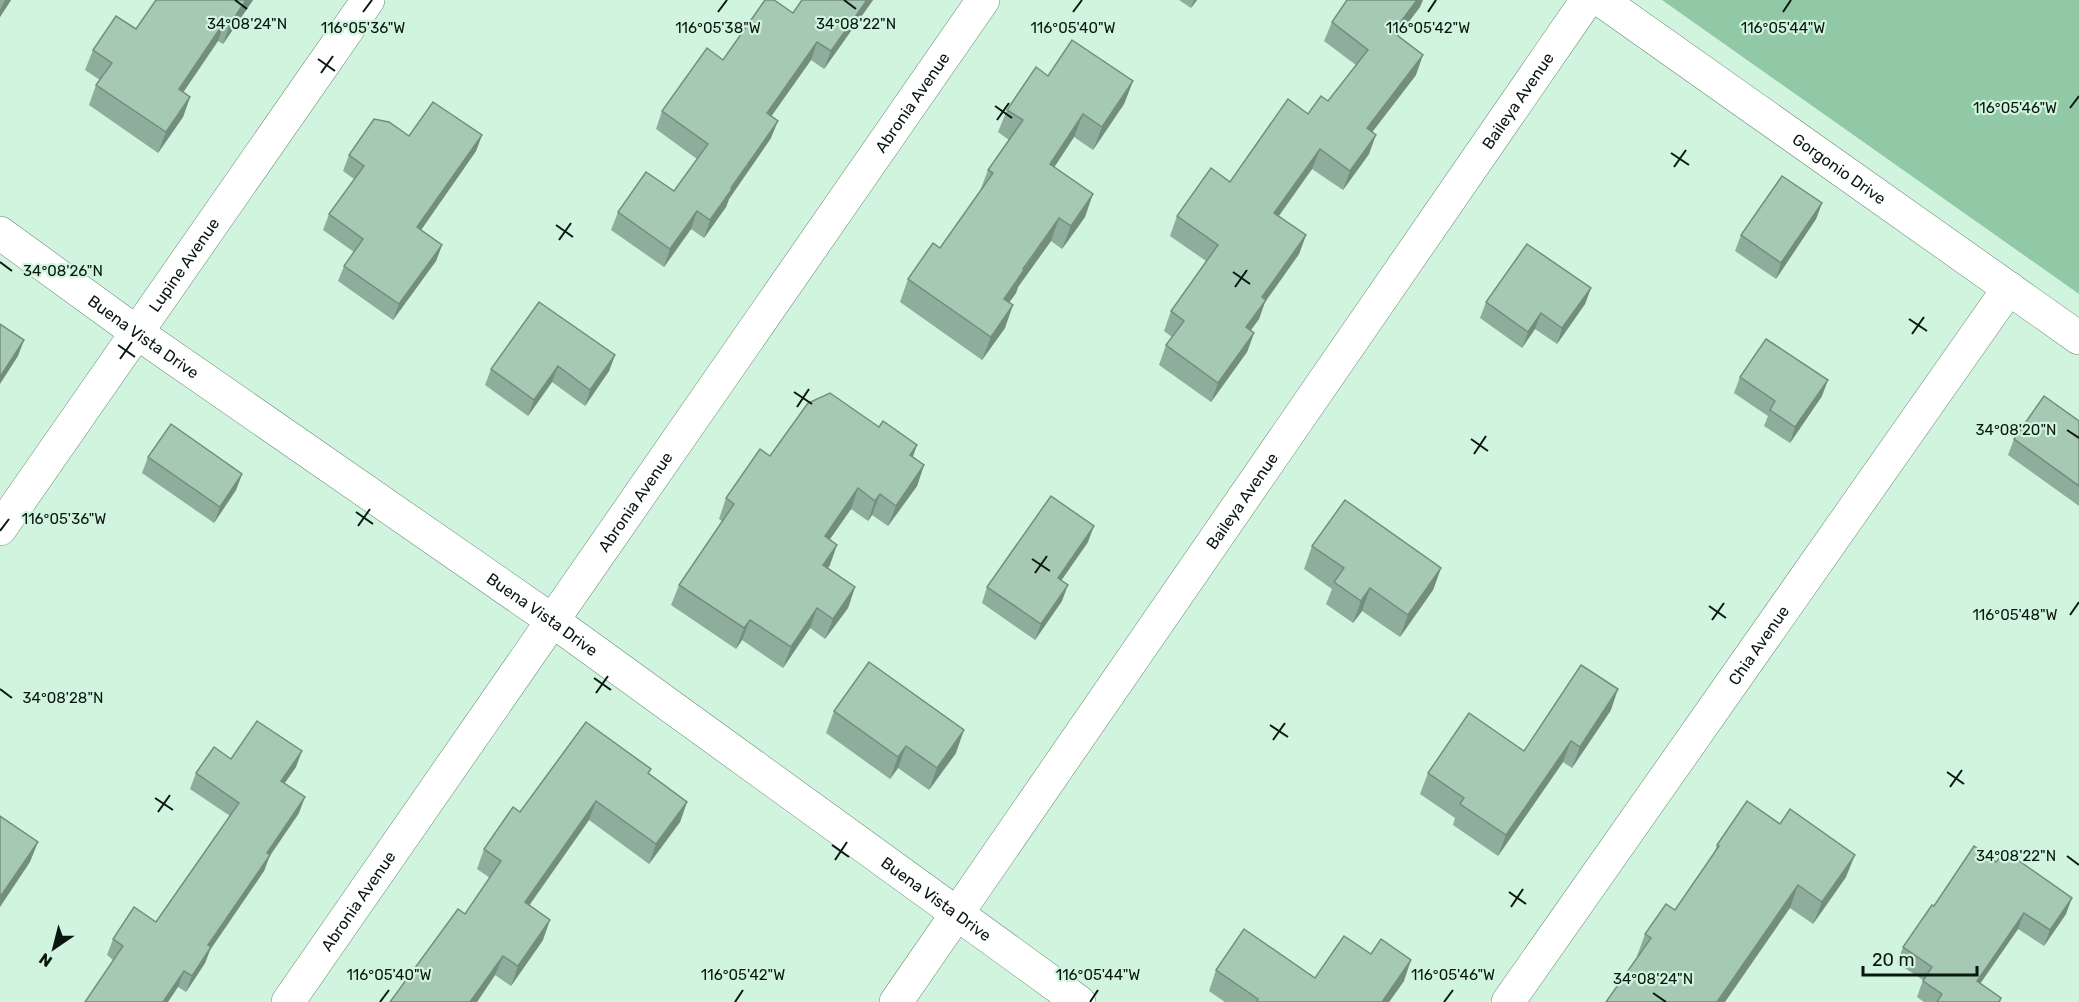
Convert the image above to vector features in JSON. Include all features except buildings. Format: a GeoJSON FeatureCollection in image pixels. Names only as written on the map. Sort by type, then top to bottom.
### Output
{"type":"FeatureCollection","features":[{"type":"Feature","properties":{"kind":"street","name":"Lupine Avenue"},"geometry":{"type":"LineString","coordinates":[[0,529],[368,0]]}},
{"type":"Feature","properties":{"kind":"street","name":"Abronia Avenue"},"geometry":{"type":"LineString","coordinates":[[288,1002],[983,0]]}},
{"type":"Feature","properties":{"kind":"street","name":"Baileya Avenue"},"geometry":{"type":"LineString","coordinates":[[896,1002],[1587,0]]}},
{"type":"Feature","properties":{"kind":"street","name":"Gorgonio Drive"},"geometry":{"type":"LineString","coordinates":[[1601,0],[2079,338]]}},
{"type":"Feature","properties":{"kind":"street","name":"Buena Vista Drive"},"geometry":{"type":"LineString","coordinates":[[0,233],[136,332],[553,621],[1079,1002]]}},
{"type":"Feature","properties":{"kind":"street","name":"Chia Avenue"},"geometry":{"type":"LineString","coordinates":[[1508,1002],[2008,288]]}},
{"type":"Feature","properties":{"kind":"green space"},"geometry":{"type":"Polygon","coordinates":[[[1662,0],[2079,0],[2079,294],[1662,0]]]}}]}
